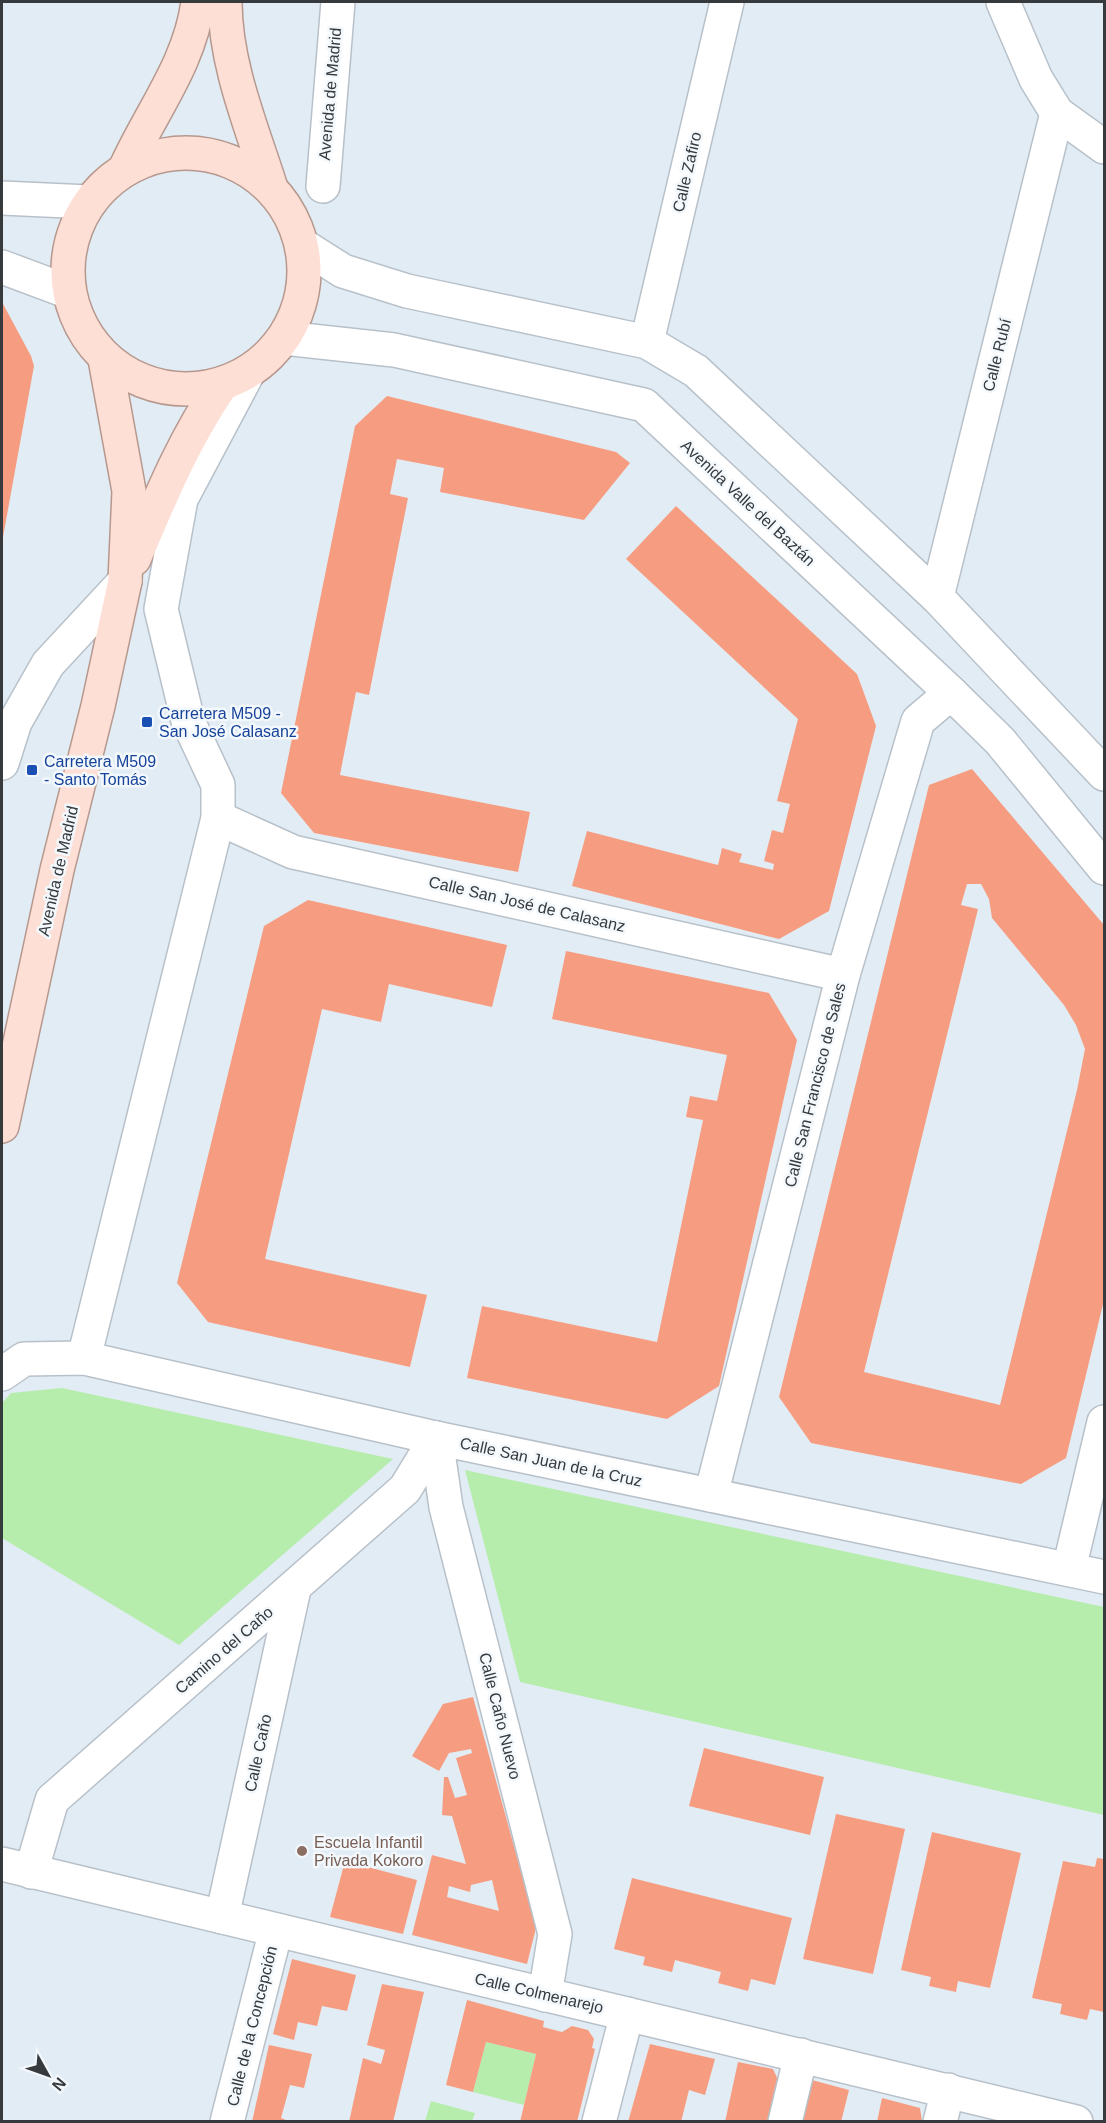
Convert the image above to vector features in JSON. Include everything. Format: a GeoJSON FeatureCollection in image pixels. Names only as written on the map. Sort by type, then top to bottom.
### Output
{"type":"FeatureCollection","features":[{"type":"Feature","properties":{"kind":"main road"},"geometry":{"type":"LineString","coordinates":[[125,169],[142,131],[174,79],[195,27],[198,2]]}},
{"type":"Feature","properties":{"kind":"main road"},"geometry":{"type":"LineString","coordinates":[[225,2],[225,18],[238,84],[271,188]]}},
{"type":"Feature","properties":{"kind":"main road"},"geometry":{"type":"LineString","coordinates":[[185,152],[217,156],[246,168],[271,188],[290,214],[302,245],[304,277],[298,309],[284,338],[268,357],[235,378],[191,390],[160,388],[131,377],[105,359],[88,339],[76,317],[69,292],[67,261],[74,230],[89,202],[110,179],[125,169],[154,157],[185,152]]}},
{"type":"Feature","properties":{"kind":"main road","name":"Avenida de Madrid"},"geometry":{"type":"LineString","coordinates":[[2,1126],[57,870],[93,728],[125,581],[129,491],[105,359]]}},
{"type":"Feature","properties":{"kind":"main road","name":"Avenida de Madrid"},"geometry":{"type":"LineString","coordinates":[[125,581],[172,467],[201,414],[235,378]]}},
{"type":"Feature","properties":{"kind":"street","name":"Avenida de Madrid"},"geometry":{"type":"LineString","coordinates":[[323,186],[338,2]]}},
{"type":"Feature","properties":{"kind":"street","name":"Calle Zafiro"},"geometry":{"type":"LineString","coordinates":[[647,342],[727,2]]}},
{"type":"Feature","properties":{"kind":"street"},"geometry":{"type":"LineString","coordinates":[[1002,2],[1036,79],[1057,113],[1104,147]]}},
{"type":"Feature","properties":{"kind":"street","name":"Calle Rubí"},"geometry":{"type":"LineString","coordinates":[[937,597],[1057,113]]}},
{"type":"Feature","properties":{"kind":"street"},"geometry":{"type":"LineString","coordinates":[[2,198],[89,202]]}},
{"type":"Feature","properties":{"kind":"street"},"geometry":{"type":"LineString","coordinates":[[302,245],[343,272],[407,291],[647,342],[696,371],[937,597],[1104,774]]}},
{"type":"Feature","properties":{"kind":"street"},"geometry":{"type":"LineString","coordinates":[[2,267],[69,292]]}},
{"type":"Feature","properties":{"kind":"street","name":"Avenida Valle del Baztán"},"geometry":{"type":"LineString","coordinates":[[284,338],[394,350],[644,405],[1000,741],[1104,868]]}},
{"type":"Feature","properties":{"kind":"street"},"geometry":{"type":"LineString","coordinates":[[84,1358],[218,818],[218,785],[188,721],[161,609],[181,499],[235,378]]}},
{"type":"Feature","properties":{"kind":"street","name":"Avenida de Madrid"},"geometry":{"type":"LineString","coordinates":[[2,762],[15,722],[48,664],[125,581]]}},
{"type":"Feature","properties":{"kind":"street","name":"Calle San Francisco de Sales"},"geometry":{"type":"LineString","coordinates":[[711,1495],[843,975],[918,721],[951,693]]}},
{"type":"Feature","properties":{"kind":"street","name":"Calle San José de Calasanz"},"geometry":{"type":"LineString","coordinates":[[218,818],[293,852],[843,975]]}},
{"type":"Feature","properties":{"kind":"street","name":"Calle San Juan de la Cruz"},"geometry":{"type":"LineString","coordinates":[[2,1374],[24,1359],[84,1358],[436,1438],[1104,1577]]}},
{"type":"Feature","properties":{"kind":"street"},"geometry":{"type":"LineString","coordinates":[[1069,1569],[1104,1422]]}},
{"type":"Feature","properties":{"kind":"street","name":"Camino del Caño"},"geometry":{"type":"LineString","coordinates":[[16,1868],[52,1800],[405,1489],[436,1438]]}},
{"type":"Feature","properties":{"kind":"street","name":"Calle Caño Nuevo"},"geometry":{"type":"LineString","coordinates":[[436,1438],[446,1507],[555,1934],[545,1995]]}},
{"type":"Feature","properties":{"kind":"street","name":"Calle Caño"},"geometry":{"type":"LineString","coordinates":[[222,1917],[294,1589]]}},
{"type":"Feature","properties":{"kind":"street","name":"Calle Colmenarejo"},"geometry":{"type":"LineString","coordinates":[[16,1868],[1076,2121]]}},
{"type":"Feature","properties":{"kind":"street","name":"Calle de la Concepción"},"geometry":{"type":"LineString","coordinates":[[227,2121],[276,1930]]}},
{"type":"Feature","properties":{"kind":"street"},"geometry":{"type":"LineString","coordinates":[[598,2121],[627,2014]]}},
{"type":"Feature","properties":{"kind":"street"},"geometry":{"type":"LineString","coordinates":[[785,2121],[801,2055]]}},
{"type":"Feature","properties":{"kind":"street"},"geometry":{"type":"LineString","coordinates":[[940,2121],[948,2090]]}},
{"type":"Feature","properties":{"kind":"green space"},"geometry":{"type":"Polygon","coordinates":[[[62,1388],[393,1459],[179,1645],[2,1538],[2,1403],[11,1393],[62,1388]]]}},
{"type":"Feature","properties":{"kind":"green space"},"geometry":{"type":"Polygon","coordinates":[[[465,1470],[1104,1607],[1104,1815],[520,1682],[465,1470]]]}},
{"type":"Feature","properties":{"kind":"green space"},"geometry":{"type":"Polygon","coordinates":[[[486,2042],[536,2054],[524,2105],[473,2092],[486,2042]]]}},
{"type":"Feature","properties":{"kind":"green space"},"geometry":{"type":"Polygon","coordinates":[[[431,2101],[475,2113],[472,2121],[425,2121],[431,2101]]]}},
{"type":"Feature","properties":{"kind":"building"},"geometry":{"type":"Polygon","coordinates":[[[2,302],[34,366],[3,537],[2,302]]]}},
{"type":"Feature","properties":{"kind":"building"},"geometry":{"type":"Polygon","coordinates":[[[387,396],[616,452],[630,463],[584,520],[440,492],[444,468],[397,459],[390,494],[408,498],[369,695],[356,692],[340,775],[530,812],[518,872],[314,833],[281,793],[355,426],[387,396]]]}},
{"type":"Feature","properties":{"kind":"building"},"geometry":{"type":"Polygon","coordinates":[[[676,506],[857,674],[876,726],[829,911],[779,939],[572,886],[587,831],[718,865],[722,848],[742,854],[739,862],[773,870],[774,864],[764,861],[772,830],[783,833],[790,804],[777,801],[798,719],[626,559],[676,506]]]}},
{"type":"Feature","properties":{"kind":"building"},"geometry":{"type":"Polygon","coordinates":[[[972,769],[1104,925],[1104,1300],[1066,1458],[1021,1484],[811,1443],[779,1397],[929,785],[972,769]],[[967,884],[961,905],[978,909],[864,1372],[1000,1405],[1085,1049],[1076,1025],[1064,1005],[992,918],[989,899],[981,884],[967,884]]]}},
{"type":"Feature","properties":{"kind":"building"},"geometry":{"type":"Polygon","coordinates":[[[308,900],[507,945],[492,1007],[389,984],[381,1022],[322,1009],[265,1259],[427,1295],[410,1367],[208,1322],[177,1283],[264,926],[308,900]]]}},
{"type":"Feature","properties":{"kind":"building"},"geometry":{"type":"Polygon","coordinates":[[[566,951],[769,993],[797,1040],[719,1386],[667,1419],[467,1378],[482,1306],[657,1342],[703,1120],[686,1117],[690,1096],[717,1101],[727,1055],[552,1019],[566,951]]]}},
{"type":"Feature","properties":{"kind":"building"},"geometry":{"type":"Polygon","coordinates":[[[473,1697],[534,1919],[538,1920],[527,1964],[412,1935],[432,1855],[466,1864],[452,1816],[442,1815],[444,1777],[448,1777],[455,1798],[467,1795],[456,1758],[472,1753],[471,1749],[449,1753],[439,1771],[412,1756],[443,1704],[473,1697]],[[492,1880],[471,1885],[470,1892],[449,1886],[447,1897],[499,1911],[492,1880]]]}},
{"type":"Feature","properties":{"kind":"building"},"geometry":{"type":"Polygon","coordinates":[[[704,1748],[824,1777],[810,1835],[689,1806],[704,1748]]]}},
{"type":"Feature","properties":{"kind":"building"},"geometry":{"type":"Polygon","coordinates":[[[836,1814],[905,1829],[873,1974],[803,1959],[836,1814]]]}},
{"type":"Feature","properties":{"kind":"building"},"geometry":{"type":"Polygon","coordinates":[[[932,1832],[1021,1853],[990,1988],[958,1981],[956,1992],[929,1986],[931,1977],[901,1970],[932,1832]]]}},
{"type":"Feature","properties":{"kind":"building"},"geometry":{"type":"Polygon","coordinates":[[[1097,1858],[1104,1859],[1104,2012],[1090,2009],[1087,2020],[1060,2014],[1062,2004],[1032,1998],[1063,1861],[1095,1867],[1097,1858]]]}},
{"type":"Feature","properties":{"kind":"building"},"geometry":{"type":"Polygon","coordinates":[[[345,1861],[417,1880],[403,1934],[330,1917],[345,1861]]]}},
{"type":"Feature","properties":{"kind":"building"},"geometry":{"type":"Polygon","coordinates":[[[632,1878],[792,1918],[775,1985],[751,1979],[748,1991],[718,1983],[721,1972],[675,1960],[672,1972],[643,1965],[645,1957],[614,1949],[632,1878]]]}},
{"type":"Feature","properties":{"kind":"building"},"geometry":{"type":"Polygon","coordinates":[[[292,1959],[356,1975],[347,2011],[322,2006],[317,2026],[298,2022],[294,2040],[273,2034],[292,1959]]]}},
{"type":"Feature","properties":{"kind":"building"},"geometry":{"type":"Polygon","coordinates":[[[382,1984],[424,1992],[393,2122],[349,2122],[363,2058],[381,2064],[385,2050],[367,2045],[382,1984]]]}},
{"type":"Feature","properties":{"kind":"building"},"geometry":{"type":"Polygon","coordinates":[[[467,2000],[544,2021],[543,2027],[562,2032],[572,2026],[588,2030],[594,2039],[592,2048],[595,2049],[577,2122],[520,2122],[536,2054],[486,2042],[473,2092],[446,2085],[467,2000]]]}},
{"type":"Feature","properties":{"kind":"building"},"geometry":{"type":"Polygon","coordinates":[[[650,2044],[715,2059],[705,2095],[689,2090],[681,2122],[628,2122],[650,2044]]]}},
{"type":"Feature","properties":{"kind":"building"},"geometry":{"type":"Polygon","coordinates":[[[269,2045],[312,2054],[304,2088],[290,2085],[281,2118],[291,2122],[252,2122],[269,2045]]]}},
{"type":"Feature","properties":{"kind":"building"},"geometry":{"type":"Polygon","coordinates":[[[738,2062],[773,2069],[780,2084],[771,2122],[725,2122],[738,2062]]]}},
{"type":"Feature","properties":{"kind":"building"},"geometry":{"type":"Polygon","coordinates":[[[812,2080],[849,2090],[841,2122],[796,2122],[805,2083],[812,2080]]]}},
{"type":"Feature","properties":{"kind":"building"},"geometry":{"type":"Polygon","coordinates":[[[882,2098],[920,2108],[922,2122],[877,2122],[882,2098]]]}},
{"type":"Feature","properties":{"kind":"place","name":"Carretera M509 - San José Calasanz"},"geometry":{"type":"Point","coordinates":[147,722]}},
{"type":"Feature","properties":{"kind":"place","name":"Carretera M509 - Santo Tomás"},"geometry":{"type":"Point","coordinates":[32,770]}},
{"type":"Feature","properties":{"kind":"place","name":"Escuela Infantil Privada Kokoro"},"geometry":{"type":"Point","coordinates":[302,1851]}}]}
